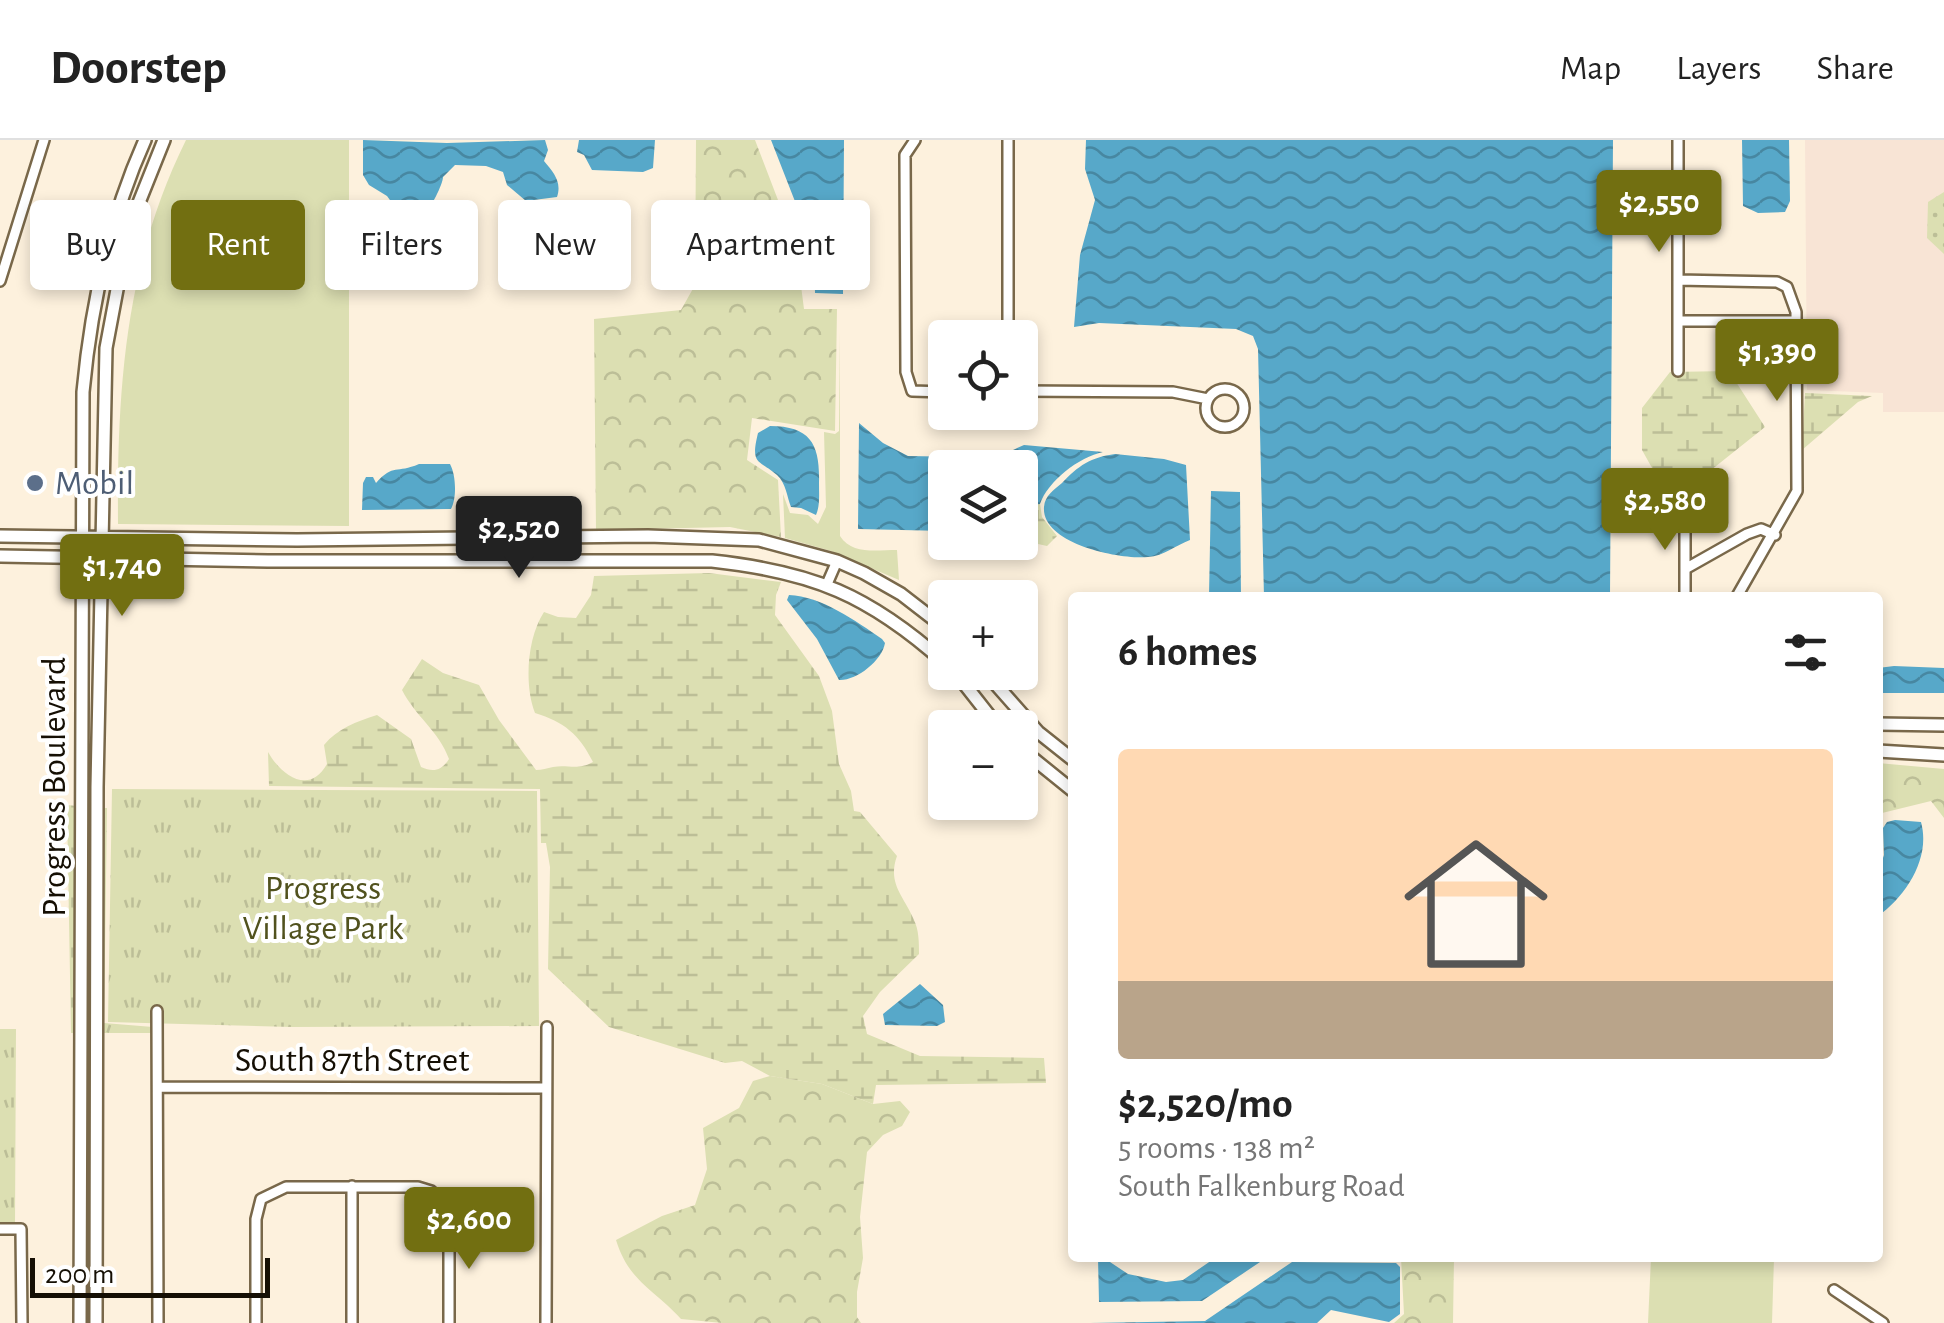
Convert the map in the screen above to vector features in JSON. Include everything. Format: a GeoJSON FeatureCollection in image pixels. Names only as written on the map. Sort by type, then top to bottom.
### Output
{"type":"FeatureCollection","features":[{"type":"Feature","properties":{"kind":"main road","name":"Progress Boulevard"},"geometry":{"type":"LineString","coordinates":[[80,1323],[83,392],[92,310],[122,202],[146,140]]}},
{"type":"Feature","properties":{"kind":"main road","name":"Progress Boulevard"},"geometry":{"type":"LineString","coordinates":[[96,1323],[96,1012],[106,348],[138,205],[164,140]]}},
{"type":"Feature","properties":{"kind":"main road"},"geometry":{"type":"LineString","coordinates":[[0,536],[102,540],[758,540],[837,561],[901,594],[928,615]]}},
{"type":"Feature","properties":{"kind":"main road"},"geometry":{"type":"LineString","coordinates":[[0,556],[102,560],[712,561],[770,567],[827,584],[887,616],[928,649]]}},
{"type":"Feature","properties":{"kind":"main road"},"geometry":{"type":"LineString","coordinates":[[969,690],[985,710]]}},
{"type":"Feature","properties":{"kind":"main road"},"geometry":{"type":"LineString","coordinates":[[1001,690],[1019,710]]}},
{"type":"Feature","properties":{"kind":"main road"},"geometry":{"type":"LineString","coordinates":[[1883,724],[1944,725]]}},
{"type":"Feature","properties":{"kind":"main road"},"geometry":{"type":"LineString","coordinates":[[1038,732],[1068,756]]}},
{"type":"Feature","properties":{"kind":"main road"},"geometry":{"type":"LineString","coordinates":[[1883,750],[1944,755]]}},
{"type":"Feature","properties":{"kind":"main road"},"geometry":{"type":"LineString","coordinates":[[1038,763],[1068,787]]}},
{"type":"Feature","properties":{"kind":"main road"},"geometry":{"type":"LineString","coordinates":[[81,886],[87,907],[87,1000],[96,1012],[89,1014],[81,1039]]}},
{"type":"Feature","properties":{"kind":"main road"},"geometry":{"type":"LineString","coordinates":[[80,1122],[96,1122]]}},
{"type":"Feature","properties":{"kind":"street"},"geometry":{"type":"LineString","coordinates":[[0,281],[44,140]]}},
{"type":"Feature","properties":{"kind":"street"},"geometry":{"type":"LineString","coordinates":[[915,140],[906,155],[906,372],[912,391],[928,391]]}},
{"type":"Feature","properties":{"kind":"street"},"geometry":{"type":"LineString","coordinates":[[1008,140],[1008,320]]}},
{"type":"Feature","properties":{"kind":"street"},"geometry":{"type":"LineString","coordinates":[[1678,140],[1678,371]]}},
{"type":"Feature","properties":{"kind":"street"},"geometry":{"type":"LineString","coordinates":[[1678,280],[1777,282],[1787,287],[1793,297],[1796,491],[1775,535],[1740,592]]}},
{"type":"Feature","properties":{"kind":"street"},"geometry":{"type":"LineString","coordinates":[[1678,321],[1796,321]]}},
{"type":"Feature","properties":{"kind":"street"},"geometry":{"type":"LineString","coordinates":[[1038,392],[1173,392],[1208,399],[1224,389],[1237,392],[1244,404],[1242,416],[1228,427],[1217,425],[1206,411],[1208,399]]}},
{"type":"Feature","properties":{"kind":"street"},"geometry":{"type":"LineString","coordinates":[[1685,508],[1685,592]]}},
{"type":"Feature","properties":{"kind":"street"},"geometry":{"type":"LineString","coordinates":[[1685,569],[1747,534],[1760,530],[1775,535]]}},
{"type":"Feature","properties":{"kind":"street"},"geometry":{"type":"LineString","coordinates":[[827,584],[837,561]]}},
{"type":"Feature","properties":{"kind":"street"},"geometry":{"type":"LineString","coordinates":[[158,1011],[158,1323]]}},
{"type":"Feature","properties":{"kind":"street"},"geometry":{"type":"LineString","coordinates":[[546,1323],[548,1027]]}},
{"type":"Feature","properties":{"kind":"street","name":"South 87th Street"},"geometry":{"type":"LineString","coordinates":[[158,1088],[546,1088]]}},
{"type":"Feature","properties":{"kind":"street"},"geometry":{"type":"LineString","coordinates":[[256,1323],[256,1219],[261,1198],[286,1186],[404,1186],[431,1192],[441,1200],[449,1220],[449,1323]]}},
{"type":"Feature","properties":{"kind":"street"},"geometry":{"type":"LineString","coordinates":[[352,1186],[352,1323]]}},
{"type":"Feature","properties":{"kind":"street"},"geometry":{"type":"LineString","coordinates":[[0,1229],[21,1229],[22,1323]]}},
{"type":"Feature","properties":{"kind":"street"},"geometry":{"type":"LineString","coordinates":[[1834,1290],[1883,1323]]}},
{"type":"Feature","properties":{"kind":"shaded area"},"geometry":{"type":"Polygon","coordinates":[[[1805,140],[1944,140],[1944,412],[1883,412],[1883,393],[1807,390],[1805,140]]]}},
{"type":"Feature","properties":{"kind":"green space"},"geometry":{"type":"Polygon","coordinates":[[[186,140],[349,140],[349,200],[325,200],[325,290],[349,290],[349,526],[118,524],[120,424],[129,328],[135,290],[151,290],[151,230],[186,140]]]}},
{"type":"Feature","properties":{"kind":"green space"},"geometry":{"type":"Polygon","coordinates":[[[696,140],[755,140],[778,200],[696,200],[696,140]]]}},
{"type":"Feature","properties":{"kind":"green space"},"geometry":{"type":"Polygon","coordinates":[[[1944,192],[1944,254],[1927,238],[1928,202],[1944,192]]]}},
{"type":"Feature","properties":{"kind":"green space"},"geometry":{"type":"Polygon","coordinates":[[[692,290],[802,290],[804,309],[837,309],[835,431],[752,418],[747,460],[778,480],[781,537],[730,527],[596,530],[594,319],[681,310],[692,290]]]}},
{"type":"Feature","properties":{"kind":"green space"},"geometry":{"type":"Polygon","coordinates":[[[840,331],[840,536],[858,549],[897,550],[899,580],[831,551],[785,538],[783,494],[790,513],[808,515],[818,524],[826,507],[824,432],[839,431],[840,331]]]}},
{"type":"Feature","properties":{"kind":"green space"},"geometry":{"type":"Polygon","coordinates":[[[1729,371],[1765,427],[1671,502],[1642,450],[1642,408],[1670,372],[1729,371]]]}},
{"type":"Feature","properties":{"kind":"green space"},"geometry":{"type":"Polygon","coordinates":[[[1805,393],[1872,396],[1858,402],[1802,450],[1805,393]]]}},
{"type":"Feature","properties":{"kind":"green space"},"geometry":{"type":"Polygon","coordinates":[[[1038,504],[1042,517],[1057,536],[1047,546],[1038,544],[1038,504]]]}},
{"type":"Feature","properties":{"kind":"green space"},"geometry":{"type":"Polygon","coordinates":[[[709,573],[781,582],[775,615],[819,676],[832,711],[839,764],[851,791],[854,811],[860,812],[897,856],[895,882],[916,924],[919,954],[880,992],[863,1016],[867,1034],[920,1056],[1044,1058],[1046,1083],[876,1085],[873,1104],[822,1084],[770,1076],[742,1061],[725,1063],[609,1027],[548,969],[550,867],[546,843],[541,843],[540,789],[269,786],[268,752],[280,768],[296,779],[312,779],[327,764],[324,745],[329,739],[348,726],[377,715],[411,739],[421,767],[434,770],[444,766],[449,759],[445,749],[402,690],[422,659],[443,673],[479,685],[536,770],[593,762],[570,730],[535,713],[529,689],[529,662],[544,612],[576,618],[591,595],[594,576],[709,573]]]}},
{"type":"Feature","properties":{"kind":"green space"},"geometry":{"type":"Polygon","coordinates":[[[1883,763],[1944,769],[1944,818],[1931,801],[1883,813],[1883,763]]]}},
{"type":"Feature","properties":{"kind":"green space","name":"Progress Village Park"},"geometry":{"type":"Polygon","coordinates":[[[112,789],[537,791],[539,1026],[292,1027],[108,1022],[112,789]]]}},
{"type":"Feature","properties":{"kind":"green space"},"geometry":{"type":"Polygon","coordinates":[[[67,805],[77,806],[76,1033],[71,1033],[67,805]]]}},
{"type":"Feature","properties":{"kind":"green space"},"geometry":{"type":"Polygon","coordinates":[[[102,808],[107,808],[104,1023],[153,1027],[153,1033],[101,1033],[102,808]]]}},
{"type":"Feature","properties":{"kind":"green space"},"geometry":{"type":"Polygon","coordinates":[[[0,1029],[16,1029],[15,1224],[0,1224],[0,1029]]]}},
{"type":"Feature","properties":{"kind":"green space"},"geometry":{"type":"Polygon","coordinates":[[[770,1076],[822,1084],[873,1104],[900,1101],[910,1112],[902,1126],[883,1135],[867,1152],[860,1217],[863,1258],[857,1292],[857,1317],[861,1323],[722,1323],[681,1319],[635,1275],[621,1254],[616,1240],[662,1216],[695,1205],[707,1169],[703,1128],[739,1108],[753,1081],[770,1076]]]}},
{"type":"Feature","properties":{"kind":"green space"},"geometry":{"type":"Polygon","coordinates":[[[1401,1262],[1454,1262],[1453,1323],[1394,1323],[1404,1314],[1401,1262]]]}},
{"type":"Feature","properties":{"kind":"green space"},"geometry":{"type":"Polygon","coordinates":[[[1651,1262],[1774,1262],[1772,1323],[1648,1323],[1651,1262]]]}},
{"type":"Feature","properties":{"kind":"water"},"geometry":{"type":"Polygon","coordinates":[[[363,140],[545,140],[548,150],[544,161],[558,182],[558,192],[557,197],[525,200],[507,185],[503,172],[486,166],[455,165],[443,177],[434,200],[390,200],[369,185],[363,175],[363,140]]]}},
{"type":"Feature","properties":{"kind":"water"},"geometry":{"type":"Polygon","coordinates":[[[579,140],[655,140],[653,168],[643,172],[592,170],[584,155],[577,152],[579,140]]]}},
{"type":"Feature","properties":{"kind":"water"},"geometry":{"type":"Polygon","coordinates":[[[771,140],[844,140],[844,200],[794,200],[771,140]]]}},
{"type":"Feature","properties":{"kind":"water"},"geometry":{"type":"Polygon","coordinates":[[[1086,140],[1613,140],[1610,592],[1264,592],[1258,349],[1253,336],[1236,329],[1099,323],[1074,327],[1080,255],[1095,200],[1085,169],[1086,140]]]}},
{"type":"Feature","properties":{"kind":"water"},"geometry":{"type":"Polygon","coordinates":[[[1742,140],[1789,140],[1790,201],[1785,212],[1758,213],[1743,206],[1742,140]]]}},
{"type":"Feature","properties":{"kind":"water"},"geometry":{"type":"Polygon","coordinates":[[[815,290],[843,290],[843,294],[815,290]]]}},
{"type":"Feature","properties":{"kind":"water"},"geometry":{"type":"Polygon","coordinates":[[[859,423],[883,443],[908,456],[928,456],[928,531],[858,529],[859,423]]]}},
{"type":"Feature","properties":{"kind":"water"},"geometry":{"type":"Polygon","coordinates":[[[770,426],[796,430],[811,441],[819,470],[816,515],[791,507],[780,478],[756,457],[758,433],[770,426]]]}},
{"type":"Feature","properties":{"kind":"water"},"geometry":{"type":"Polygon","coordinates":[[[1024,445],[1103,452],[1066,471],[1038,504],[1038,450],[1013,450],[1024,445]]]}},
{"type":"Feature","properties":{"kind":"water"},"geometry":{"type":"Polygon","coordinates":[[[1115,454],[1186,465],[1190,540],[1159,555],[1120,556],[1085,547],[1055,531],[1046,520],[1044,507],[1048,496],[1085,463],[1115,454]]]}},
{"type":"Feature","properties":{"kind":"water"},"geometry":{"type":"Polygon","coordinates":[[[419,464],[450,464],[455,486],[451,509],[362,510],[366,477],[373,477],[376,483],[391,471],[419,464]]]}},
{"type":"Feature","properties":{"kind":"water"},"geometry":{"type":"Polygon","coordinates":[[[1211,491],[1240,492],[1241,592],[1209,592],[1211,491]]]}},
{"type":"Feature","properties":{"kind":"water"},"geometry":{"type":"Polygon","coordinates":[[[789,595],[826,605],[872,632],[885,643],[879,657],[860,673],[839,680],[817,639],[787,600],[789,595]]]}},
{"type":"Feature","properties":{"kind":"water"},"geometry":{"type":"Polygon","coordinates":[[[1883,667],[1944,668],[1944,693],[1883,693],[1883,667]]]}},
{"type":"Feature","properties":{"kind":"water"},"geometry":{"type":"Polygon","coordinates":[[[1887,822],[1921,822],[1923,836],[1914,875],[1883,912],[1883,828],[1887,822]]]}},
{"type":"Feature","properties":{"kind":"water"},"geometry":{"type":"Polygon","coordinates":[[[920,984],[943,1005],[945,1022],[937,1026],[885,1025],[883,1014],[920,984]]]}},
{"type":"Feature","properties":{"kind":"water"},"geometry":{"type":"Polygon","coordinates":[[[1098,1262],[1110,1262],[1128,1274],[1166,1282],[1183,1280],[1209,1262],[1260,1262],[1202,1301],[1099,1302],[1098,1262]]]}},
{"type":"Feature","properties":{"kind":"water"},"geometry":{"type":"Polygon","coordinates":[[[1292,1262],[1396,1263],[1400,1267],[1400,1314],[1389,1322],[1331,1310],[1317,1323],[1090,1323],[1205,1321],[1292,1262]]]}},
{"type":"Feature","properties":{"kind":"place","name":"Mobil"},"geometry":{"type":"Point","coordinates":[35,483]}}]}
